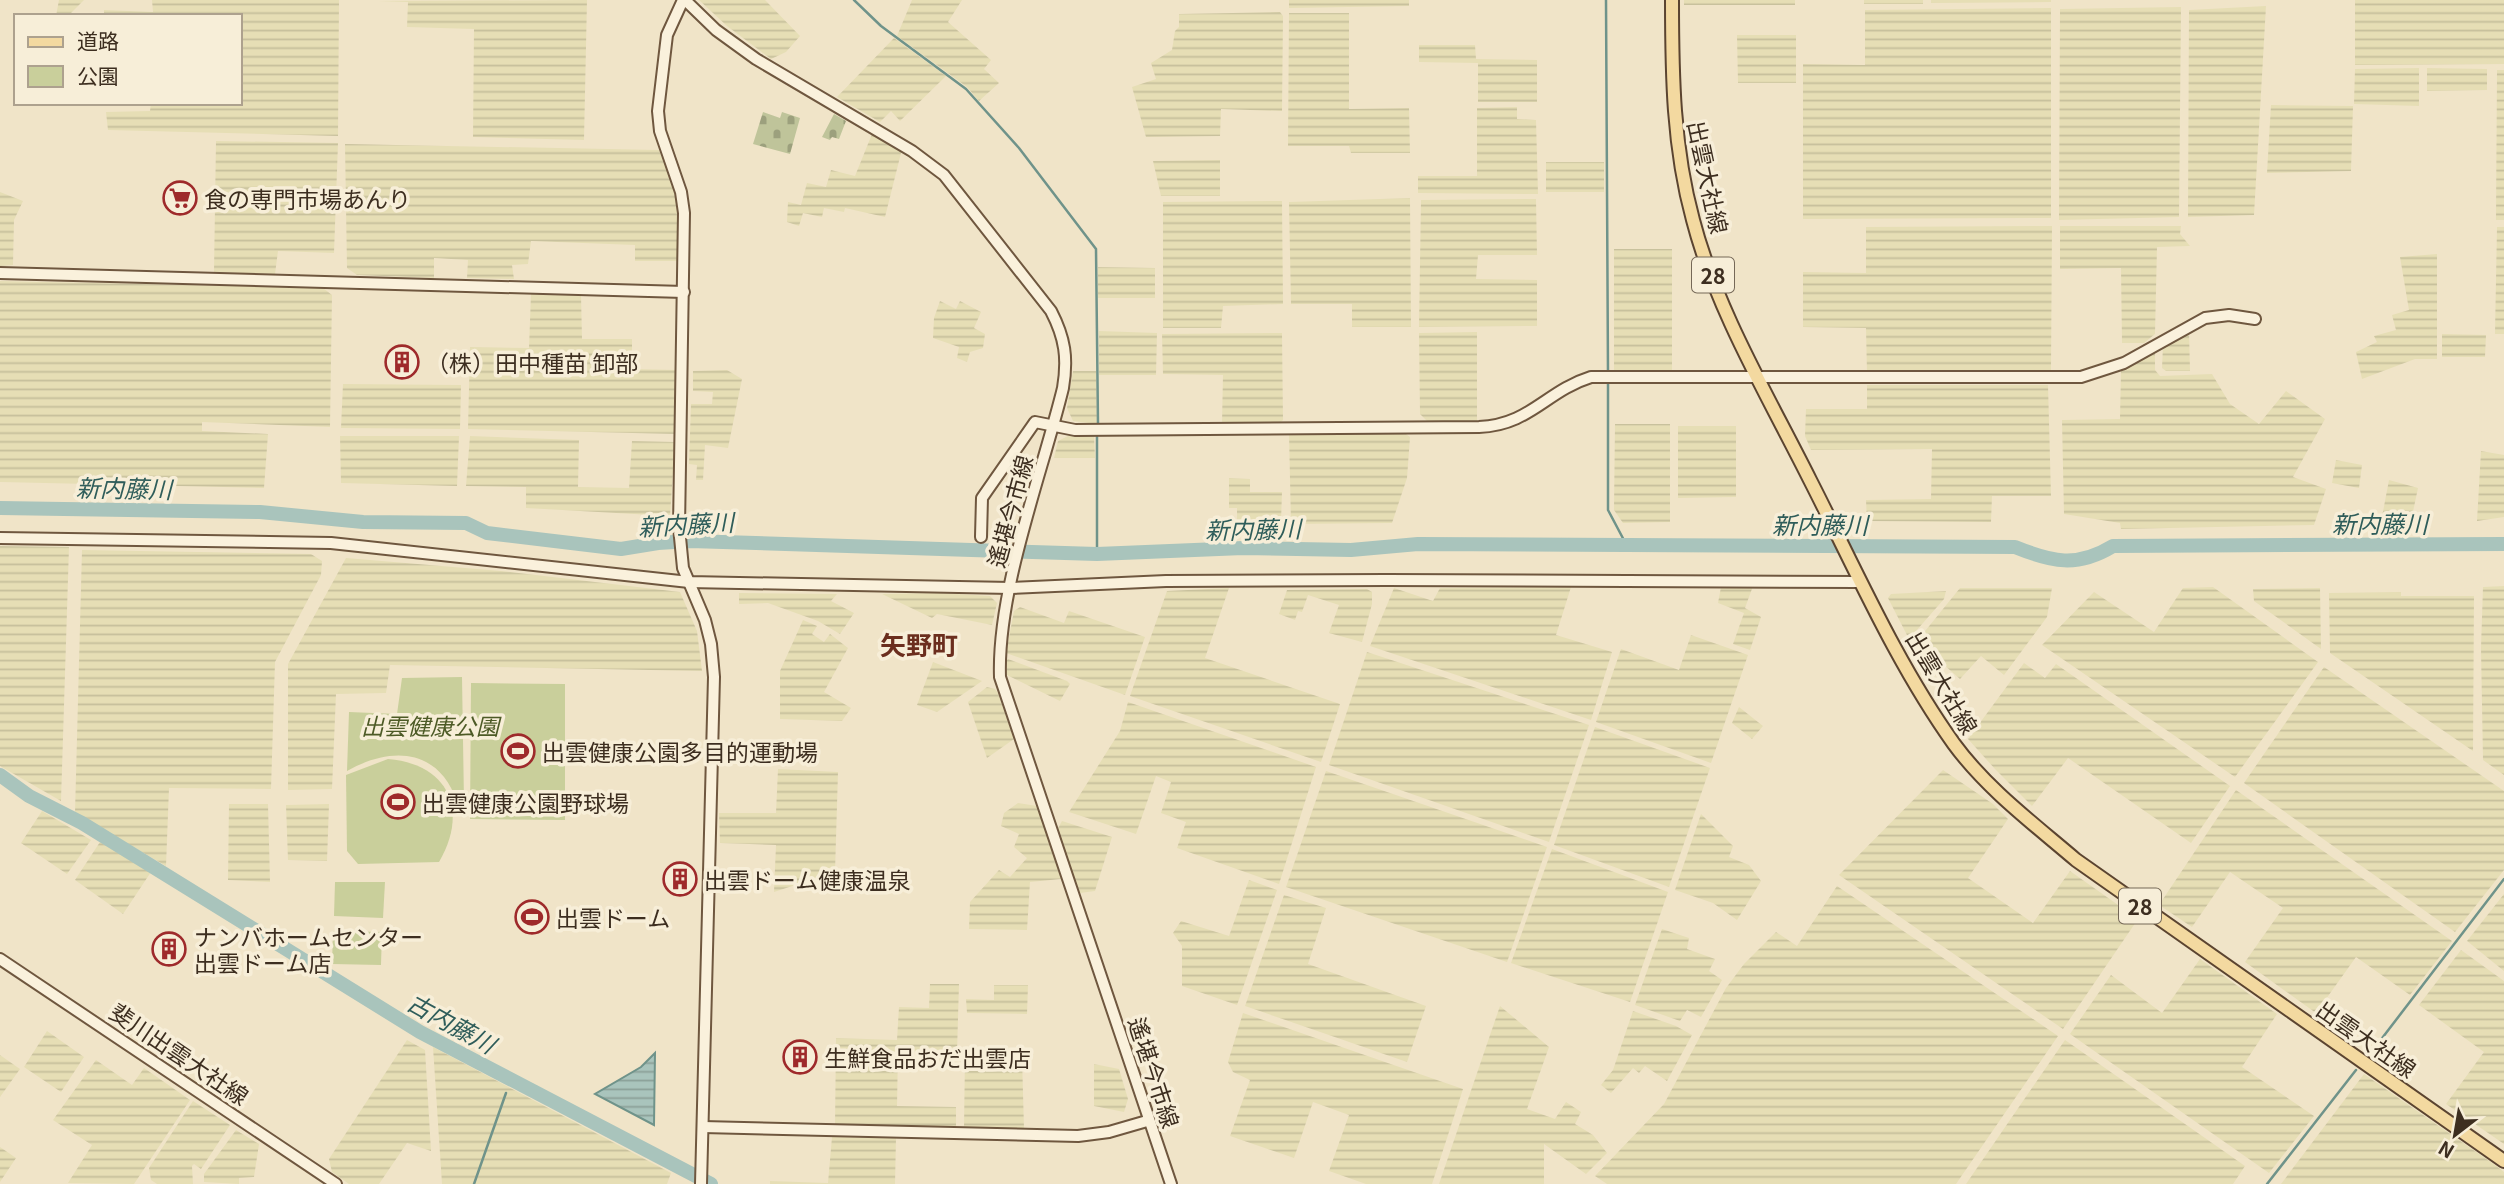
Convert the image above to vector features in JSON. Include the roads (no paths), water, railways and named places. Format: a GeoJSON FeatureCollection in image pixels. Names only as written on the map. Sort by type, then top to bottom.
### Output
{"type":"FeatureCollection","features":[{"type":"Feature","properties":{"kind":"main road","name":"出雲大社線"},"geometry":{"type":"LineString","coordinates":[[1672,0],[1674,116],[1688,201],[1711,270],[1758,377],[1858,578],[1955,745],[2017,810],[2076,860],[2504,1161]]}},
{"type":"Feature","properties":{"kind":"street"},"geometry":{"type":"LineString","coordinates":[[684,0],[667,35],[658,110],[660,131],[681,192],[684,292],[679,527],[684,568],[705,620],[714,677],[701,1184]]}},
{"type":"Feature","properties":{"kind":"street","name":"遙堪今市線"},"geometry":{"type":"LineString","coordinates":[[684,0],[716,30],[756,59],[912,151],[944,175],[1051,312],[1062,332],[1066,366],[1054,425],[1012,584],[999,655],[1000,677],[1147,1121],[1171,1184]]}},
{"type":"Feature","properties":{"kind":"street"},"geometry":{"type":"LineString","coordinates":[[0,273],[684,292]]}},
{"type":"Feature","properties":{"kind":"street"},"geometry":{"type":"LineString","coordinates":[[981,537],[982,498],[1035,422],[1076,430],[1151,431],[1498,426],[1527,415],[1574,382],[1608,376],[2081,377],[2124,363],[2205,318],[2229,315],[2255,319]]}},
{"type":"Feature","properties":{"kind":"street"},"geometry":{"type":"LineString","coordinates":[[0,538],[331,543],[689,582],[1012,584],[1858,578]]}},
{"type":"Feature","properties":{"kind":"street","name":"斐川出雲大社線"},"geometry":{"type":"LineString","coordinates":[[0,959],[336,1184]]}},
{"type":"Feature","properties":{"kind":"street"},"geometry":{"type":"LineString","coordinates":[[703,1127],[1078,1136],[1109,1132],[1147,1121]]}},
{"type":"Feature","properties":{"kind":"water"},"geometry":{"type":"Polygon","coordinates":[[[655,1053],[654,1125],[595,1094],[641,1067],[655,1053]]]}},
{"type":"Feature","properties":{"kind":"waterway"},"geometry":{"type":"LineString","coordinates":[[854,0],[881,26],[966,89],[1019,148],[1096,249],[1098,424]]}},
{"type":"Feature","properties":{"kind":"waterway"},"geometry":{"type":"LineString","coordinates":[[1606,0],[1608,375]]}},
{"type":"Feature","properties":{"kind":"waterway"},"geometry":{"type":"LineString","coordinates":[[1608,381],[1608,510],[1626,544]]}},
{"type":"Feature","properties":{"kind":"waterway"},"geometry":{"type":"LineString","coordinates":[[1097,437],[1097,554]]}},
{"type":"Feature","properties":{"kind":"waterway","name":"新内藤川"},"geometry":{"type":"LineString","coordinates":[[0,508],[260,512],[363,522],[466,523],[487,533],[621,549],[690,541],[1097,554],[1243,548],[1351,550],[1418,544],[2015,547],[2053,559],[2076,560],[2088,558],[2113,546],[2504,544]]}},
{"type":"Feature","properties":{"kind":"waterway","name":"古内藤川"},"geometry":{"type":"LineString","coordinates":[[0,775],[29,796],[82,823],[420,1032],[711,1184]]}},
{"type":"Feature","properties":{"kind":"waterway"},"geometry":{"type":"LineString","coordinates":[[2373,1050],[2504,879]]}},
{"type":"Feature","properties":{"kind":"waterway"},"geometry":{"type":"LineString","coordinates":[[2267,1184],[2356,1070]]}},
{"type":"Feature","properties":{"kind":"waterway"},"geometry":{"type":"LineString","coordinates":[[474,1184],[506,1093]]}},
{"type":"Feature","properties":{"kind":"place","name":"食の専門市場あんり"},"geometry":{"type":"Point","coordinates":[180,198]}},
{"type":"Feature","properties":{"kind":"place","name":"（株）田中種苗 卸部"},"geometry":{"type":"Point","coordinates":[402,362]}},
{"type":"Feature","properties":{"kind":"place","name":"出雲健康公園多目的運動場"},"geometry":{"type":"Point","coordinates":[518,751]}},
{"type":"Feature","properties":{"kind":"place","name":"出雲健康公園野球場"},"geometry":{"type":"Point","coordinates":[398,802]}},
{"type":"Feature","properties":{"kind":"place","name":"出雲ドーム健康温泉"},"geometry":{"type":"Point","coordinates":[680,879]}},
{"type":"Feature","properties":{"kind":"place","name":"出雲ドーム"},"geometry":{"type":"Point","coordinates":[532,917]}},
{"type":"Feature","properties":{"kind":"place","name":"ナンバホームセンター 出雲ドーム店"},"geometry":{"type":"Point","coordinates":[169,949]}},
{"type":"Feature","properties":{"kind":"place","name":"生鮮食品おだ出雲店"},"geometry":{"type":"Point","coordinates":[800,1057]}},
{"type":"Feature","properties":{"kind":"district","name":"矢野町"},"geometry":{"type":"Point","coordinates":[919,643]}},
{"type":"Feature","properties":{"kind":"park label","name":"出雲健康公園"},"geometry":{"type":"Point","coordinates":[430,725]}}]}
